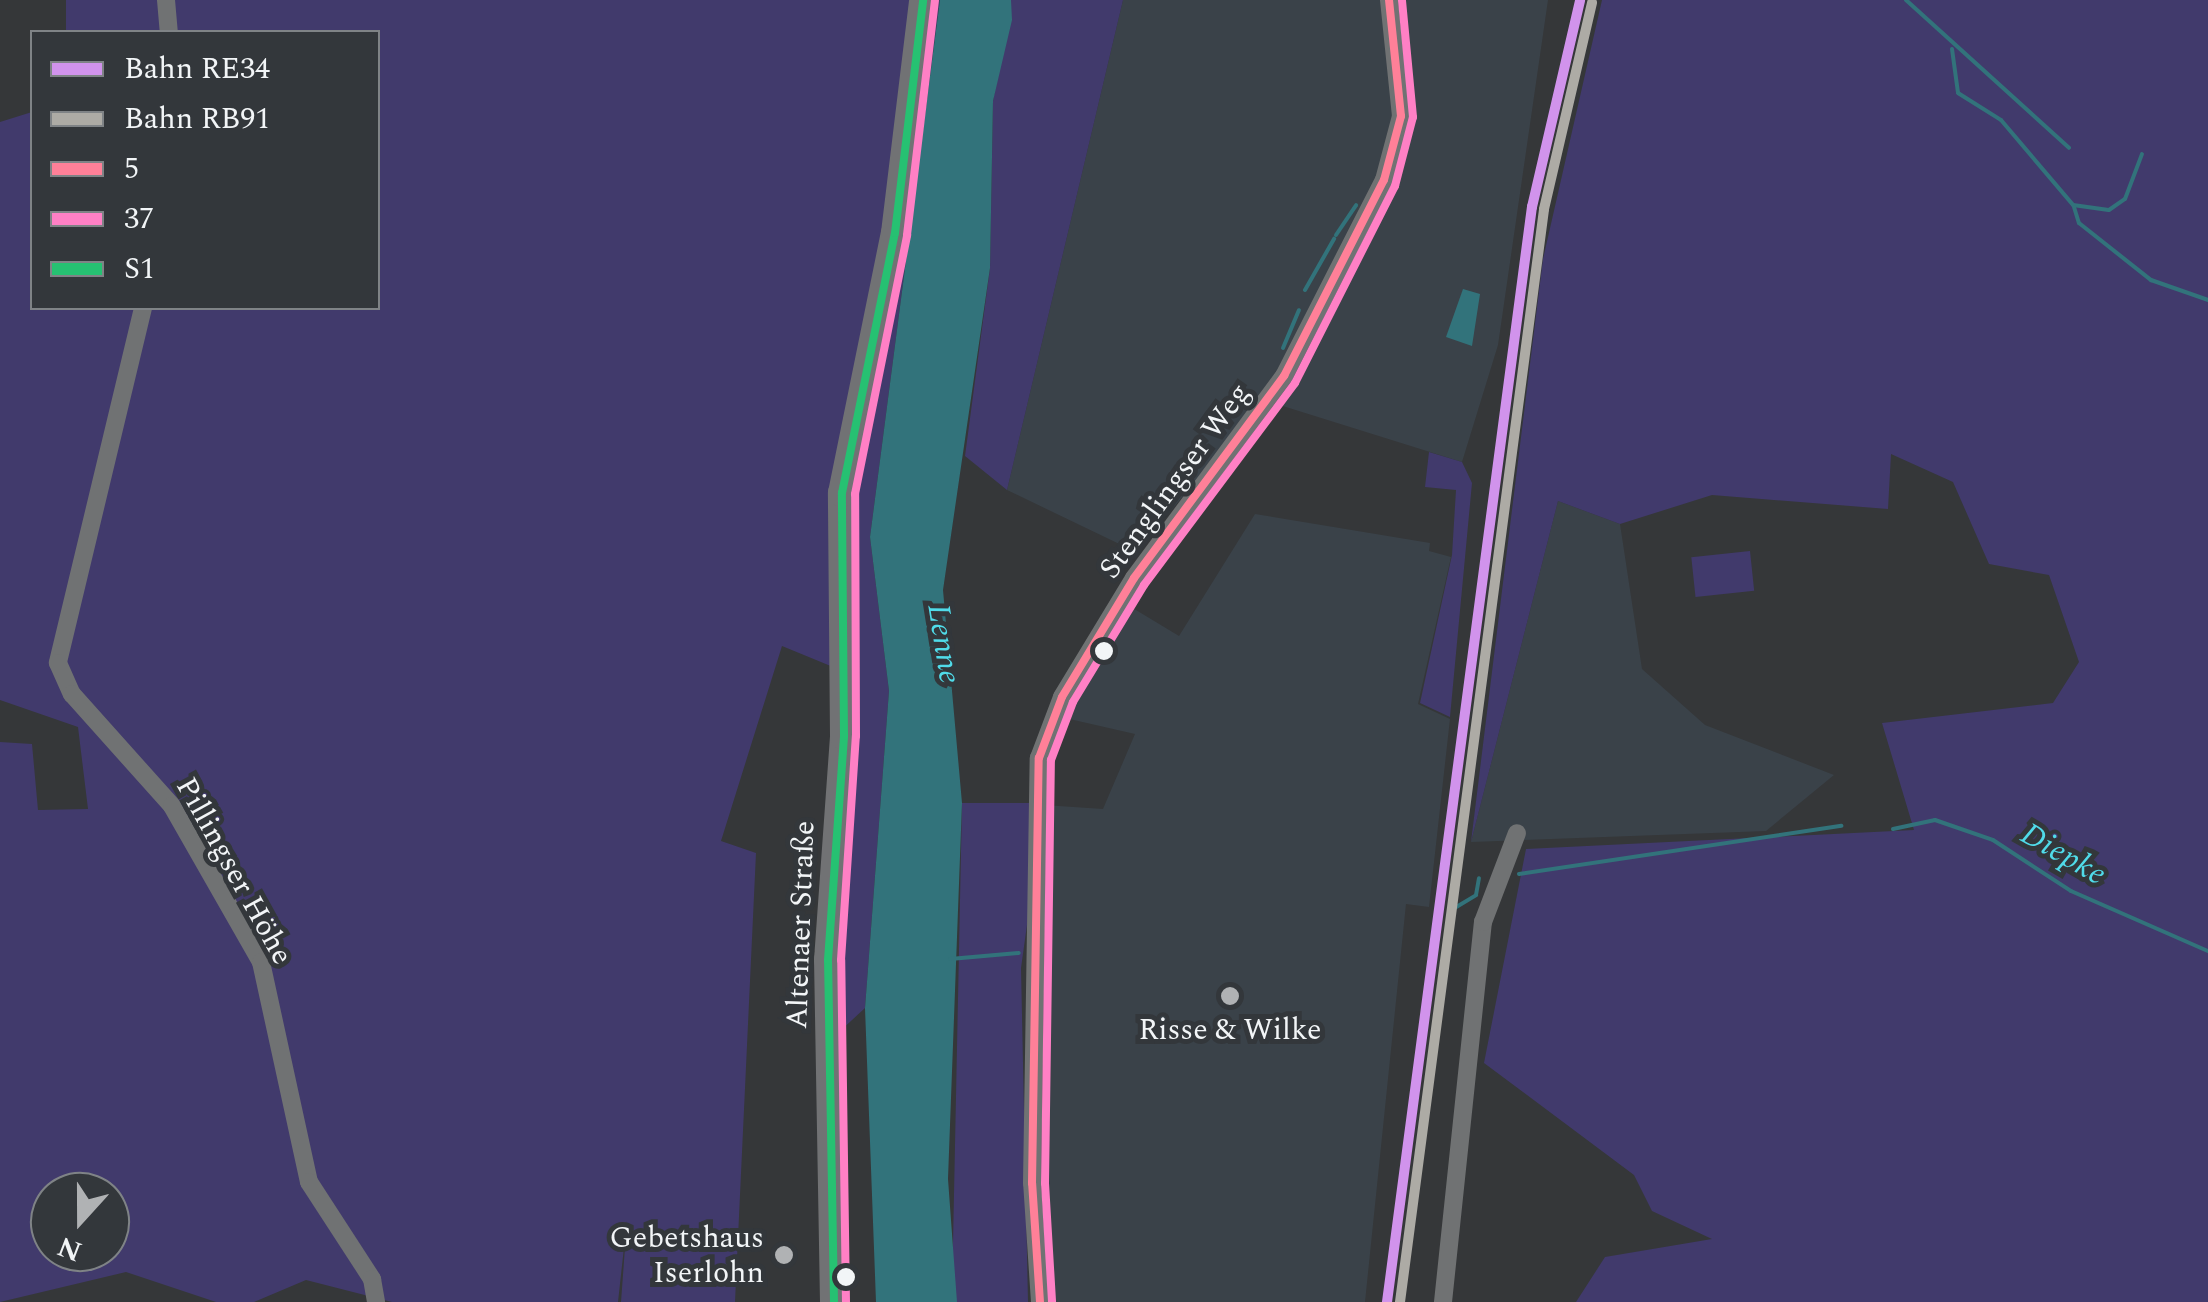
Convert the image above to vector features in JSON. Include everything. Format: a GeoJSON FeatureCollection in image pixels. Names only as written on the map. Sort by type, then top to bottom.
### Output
{"type":"FeatureCollection","features":[{"type":"Feature","properties":{"kind":"main road","name":"Altenaer Straße"},"geometry":{"type":"LineString","coordinates":[[834,1302],[828,960],[844,736],[840,550],[848,441],[895,233],[923,0]]}},
{"type":"Feature","properties":{"kind":"street"},"geometry":{"type":"LineString","coordinates":[[166,0],[170,30]]}},
{"type":"Feature","properties":{"kind":"street","name":"Stenglingser Weg"},"geometry":{"type":"LineString","coordinates":[[1040,1302],[1032,1182],[1039,758],[1062,697],[1134,578],[1284,376],[1384,180],[1401,116],[1389,0]]}},
{"type":"Feature","properties":{"kind":"street","name":"Pillingser Höhe"},"geometry":{"type":"LineString","coordinates":[[143,310],[58,663],[72,694],[172,806],[261,962],[310,1182],[372,1279],[376,1302]]}},
{"type":"Feature","properties":{"kind":"street"},"geometry":{"type":"LineString","coordinates":[[1442,1302],[1484,922],[1517,834]]}},
{"type":"Feature","properties":{"kind":"shaded area"},"geometry":{"type":"Polygon","coordinates":[[[66,0],[164,0],[164,30],[66,30],[66,0]]]}},
{"type":"Feature","properties":{"kind":"shaded area"},"geometry":{"type":"Polygon","coordinates":[[[167,0],[940,0],[870,537],[889,691],[865,1008],[838,1033],[855,676],[782,646],[721,841],[756,853],[735,1302],[621,1302],[627,1220],[618,1302],[392,1302],[306,1280],[254,1302],[216,1302],[126,1272],[0,1302],[0,742],[32,744],[38,810],[88,809],[78,727],[0,700],[0,122],[30,113],[30,310],[380,310],[380,30],[171,30],[167,0]]]}},
{"type":"Feature","properties":{"kind":"shaded area"},"geometry":{"type":"Polygon","coordinates":[[[1011,0],[1123,0],[1007,490],[965,456],[990,268],[993,101],[1011,0]]]}},
{"type":"Feature","properties":{"kind":"shaded area"},"geometry":{"type":"Polygon","coordinates":[[[1123,0],[1548,0],[1498,345],[1462,462],[1264,400],[1136,552],[1007,490],[1123,0]]]}},
{"type":"Feature","properties":{"kind":"shaded area"},"geometry":{"type":"Polygon","coordinates":[[[1602,0],[2208,0],[2208,1302],[1576,1302],[1605,1257],[1712,1239],[1652,1211],[1634,1175],[1484,1063],[1526,849],[1914,830],[1882,723],[2053,703],[2079,662],[2049,575],[1989,564],[1953,482],[1891,454],[1888,509],[1712,495],[1620,524],[1558,501],[1471,842],[1543,259],[1602,0]]]}},
{"type":"Feature","properties":{"kind":"shaded area"},"geometry":{"type":"Polygon","coordinates":[[[1429,452],[1462,462],[1472,483],[1450,717],[1420,703],[1452,555],[1456,490],[1425,487],[1429,452]]]}},
{"type":"Feature","properties":{"kind":"shaded area"},"geometry":{"type":"Polygon","coordinates":[[[1558,501],[1620,524],[1642,669],[1705,725],[1834,775],[1766,831],[1471,842],[1558,501]]]}},
{"type":"Feature","properties":{"kind":"shaded area"},"geometry":{"type":"Polygon","coordinates":[[[1255,514],[1430,543],[1429,551],[1451,557],[1418,704],[1450,719],[1429,907],[1406,904],[1365,1302],[1040,1302],[1044,805],[1103,809],[1135,734],[1065,718],[1131,607],[1179,636],[1255,514]]]}},
{"type":"Feature","properties":{"kind":"shaded area"},"geometry":{"type":"Polygon","coordinates":[[[1750,551],[1754,591],[1696,597],[1691,557],[1750,551]]]}},
{"type":"Feature","properties":{"kind":"shaded area"},"geometry":{"type":"Polygon","coordinates":[[[962,803],[1044,803],[1021,968],[1028,1302],[957,1302],[952,1292],[962,803]]]}},
{"type":"Feature","properties":{"kind":"water","name":"Lenne"},"geometry":{"type":"Polygon","coordinates":[[[940,0],[1011,0],[1012,20],[993,101],[990,268],[943,590],[962,803],[948,1179],[957,1302],[876,1302],[865,1008],[889,691],[870,537],[940,0]]]}},
{"type":"Feature","properties":{"kind":"water"},"geometry":{"type":"Polygon","coordinates":[[[1463,289],[1480,294],[1472,346],[1446,337],[1463,289]]]}},
{"type":"Feature","properties":{"kind":"waterway"},"geometry":{"type":"LineString","coordinates":[[1906,0],[2069,148]]}},
{"type":"Feature","properties":{"kind":"waterway"},"geometry":{"type":"LineString","coordinates":[[1952,49],[1958,93],[2001,120],[2073,205],[2109,210],[2125,199],[2142,154]]}},
{"type":"Feature","properties":{"kind":"waterway"},"geometry":{"type":"LineString","coordinates":[[1336,235],[1356,205]]}},
{"type":"Feature","properties":{"kind":"waterway"},"geometry":{"type":"LineString","coordinates":[[2074,207],[2079,223],[2151,280],[2208,300]]}},
{"type":"Feature","properties":{"kind":"waterway"},"geometry":{"type":"LineString","coordinates":[[1305,290],[1334,239]]}},
{"type":"Feature","properties":{"kind":"waterway"},"geometry":{"type":"LineString","coordinates":[[1283,348],[1299,310]]}},
{"type":"Feature","properties":{"kind":"waterway","name":"Diepke"},"geometry":{"type":"LineString","coordinates":[[1893,829],[1935,820],[1993,840],[2071,891],[2208,951]]}},
{"type":"Feature","properties":{"kind":"waterway","name":"Diepke"},"geometry":{"type":"LineString","coordinates":[[1519,874],[1841,826]]}},
{"type":"Feature","properties":{"kind":"waterway","name":"Diepke"},"geometry":{"type":"LineString","coordinates":[[1453,909],[1476,895],[1479,878]]}},
{"type":"Feature","properties":{"kind":"waterway","name":"Diepke"},"geometry":{"type":"LineString","coordinates":[[950,959],[1019,953]]}},
{"type":"Feature","properties":{"kind":"rail line","name":"RE34"},"geometry":{"type":"LineString","coordinates":[[1387,1302],[1532,207],[1580,0]]}},
{"type":"Feature","properties":{"kind":"rail line","name":"RB91"},"geometry":{"type":"LineString","coordinates":[[1400,1302],[1544,209],[1592,3]]}},
{"type":"Feature","properties":{"kind":"transit line","name":"S1"},"geometry":{"type":"LineString","coordinates":[[834,1302],[828,960],[844,736],[842,493],[895,233],[923,0]]}},
{"type":"Feature","properties":{"kind":"transit line","name":"5"},"geometry":{"type":"LineString","coordinates":[[1040,1302],[1032,1183],[1039,758],[1062,697],[1134,578],[1284,376],[1384,180],[1401,116],[1389,0]]}},
{"type":"Feature","properties":{"kind":"transit line","name":"37"},"geometry":{"type":"LineString","coordinates":[[1052,1301],[1045,1183],[1051,760],[1073,702],[1144,585],[1295,383],[1395,186],[1413,117],[1402,0]]}},
{"type":"Feature","properties":{"kind":"transit line","name":"37"},"geometry":{"type":"LineString","coordinates":[[846,1302],[841,960],[856,736],[855,494],[907,235],[935,1]]}},
{"type":"Feature","properties":{"kind":"place","name":"Risse & Wilke"},"geometry":{"type":"Point","coordinates":[1230,996]}},
{"type":"Feature","properties":{"kind":"place","name":"Gebetshaus Iserlohn"},"geometry":{"type":"Point","coordinates":[784,1255]}}]}
